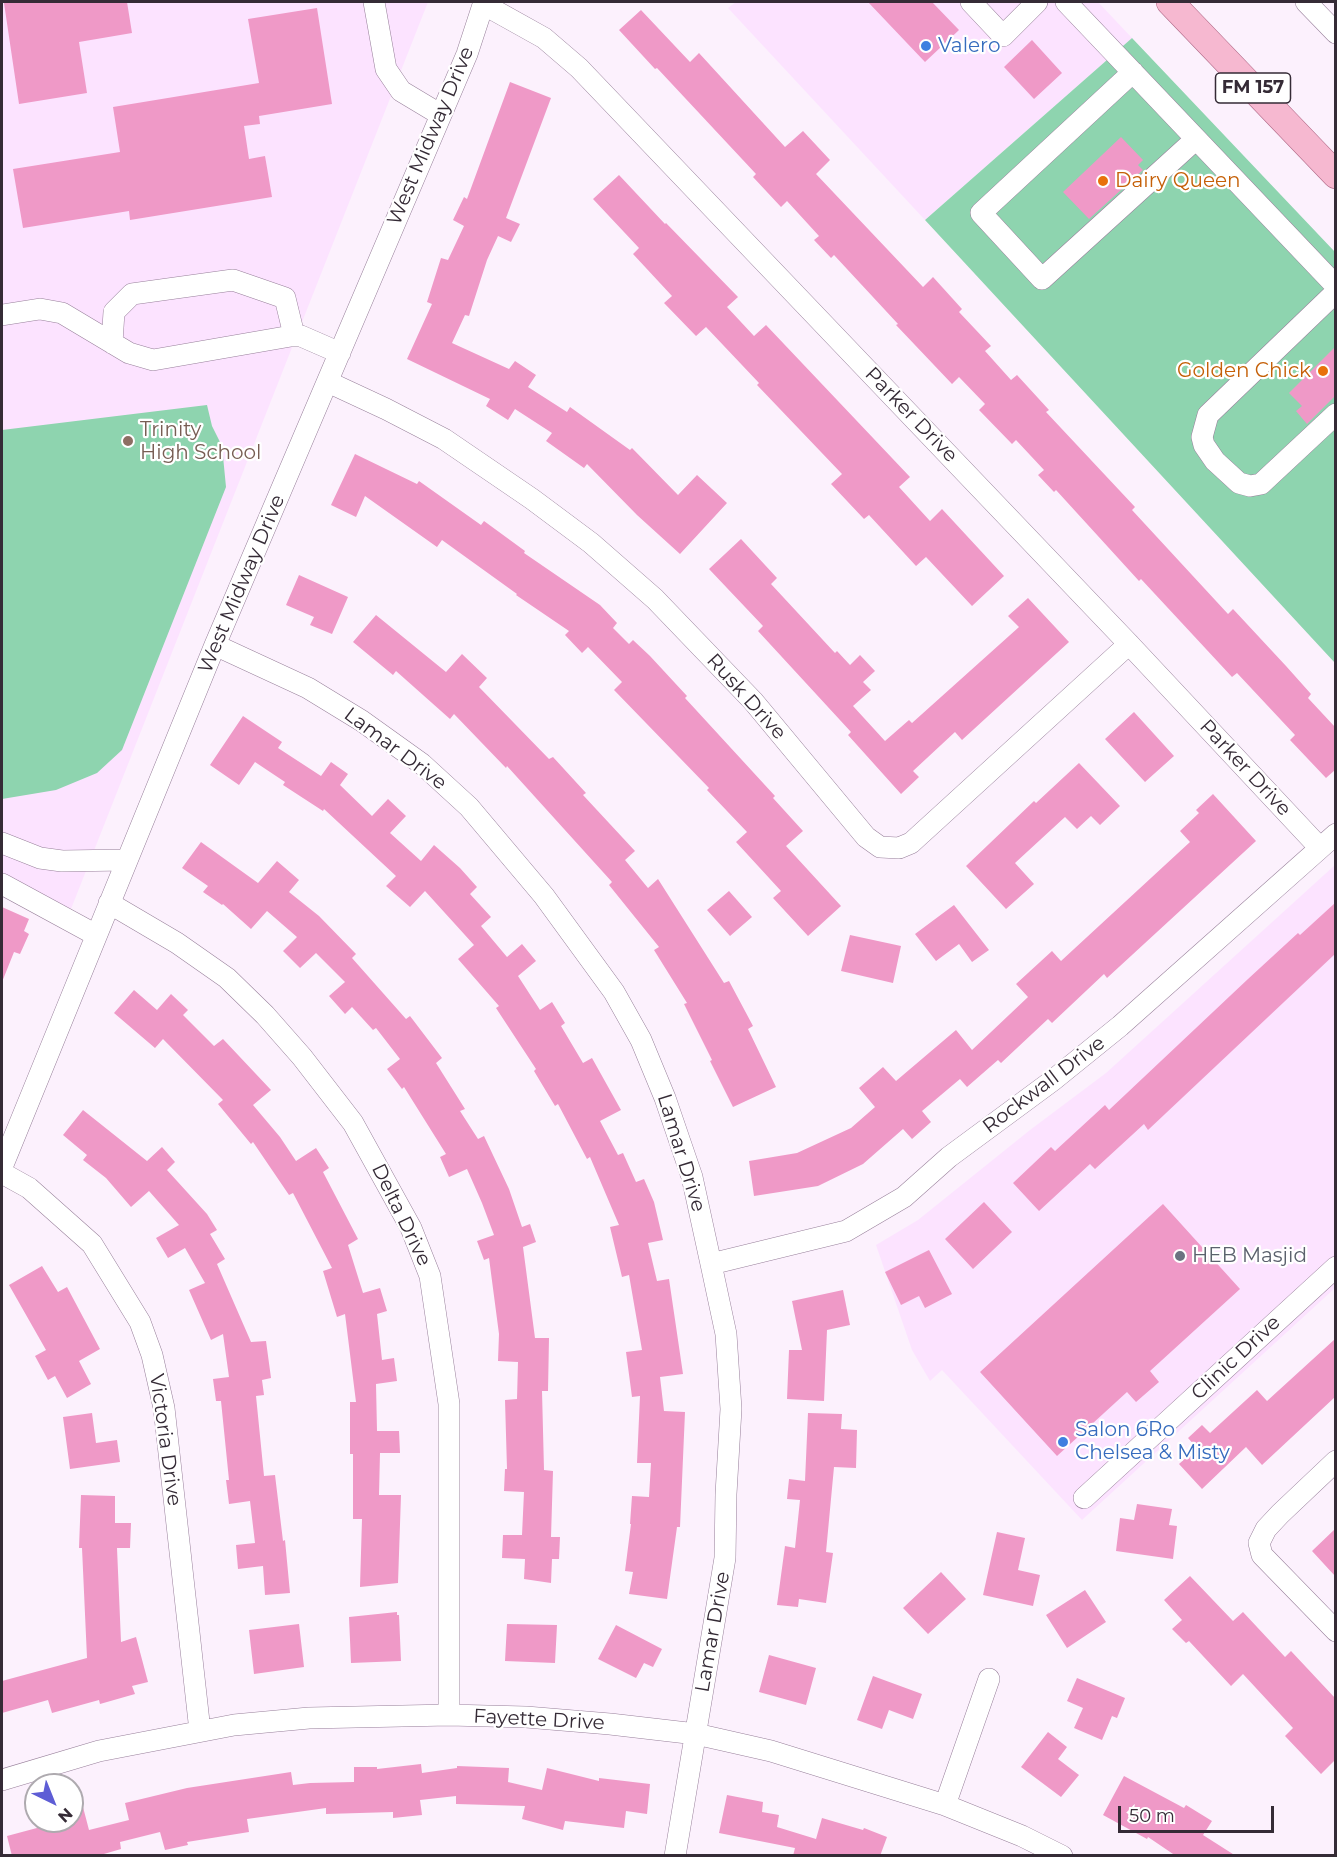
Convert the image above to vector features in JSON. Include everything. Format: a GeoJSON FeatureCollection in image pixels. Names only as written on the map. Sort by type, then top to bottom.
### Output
{"type":"FeatureCollection","features":[{"type":"Feature","properties":{"kind":"main road","name":"FM 157"},"geometry":{"type":"LineString","coordinates":[[1170,2],[1334,170]]}},
{"type":"Feature","properties":{"kind":"street"},"geometry":{"type":"LineString","coordinates":[[374,2],[386,69],[401,91],[441,115]]}},
{"type":"Feature","properties":{"kind":"street"},"geometry":{"type":"LineString","coordinates":[[971,2],[1003,36],[1037,2]]}},
{"type":"Feature","properties":{"kind":"street"},"geometry":{"type":"LineString","coordinates":[[1066,2],[1335,286]]}},
{"type":"Feature","properties":{"kind":"street"},"geometry":{"type":"LineString","coordinates":[[1306,2],[1335,33]]}},
{"type":"Feature","properties":{"kind":"street","name":"West Midway Drive"},"geometry":{"type":"LineString","coordinates":[[2,1167],[215,645],[467,54],[484,3]]}},
{"type":"Feature","properties":{"kind":"street","name":"Parker Drive"},"geometry":{"type":"LineString","coordinates":[[484,3],[544,38],[579,68],[1129,644],[1328,841]]}},
{"type":"Feature","properties":{"kind":"street"},"geometry":{"type":"LineString","coordinates":[[1133,72],[981,213],[1042,279],[1196,139]]}},
{"type":"Feature","properties":{"kind":"street"},"geometry":{"type":"LineString","coordinates":[[112,343],[114,312],[132,294],[233,280],[285,298],[294,335]]}},
{"type":"Feature","properties":{"kind":"street"},"geometry":{"type":"LineString","coordinates":[[1335,292],[1208,415],[1202,438],[1215,461],[1239,483],[1250,486],[1262,484],[1335,414]]}},
{"type":"Feature","properties":{"kind":"street"},"geometry":{"type":"LineString","coordinates":[[2,315],[40,309],[62,313],[129,353],[153,360],[294,335],[340,353]]}},
{"type":"Feature","properties":{"kind":"street","name":"Rusk Drive"},"geometry":{"type":"LineString","coordinates":[[328,382],[386,408],[444,439],[532,499],[591,543],[655,598],[745,693],[866,837],[880,846],[898,848],[911,843],[1129,644]]}},
{"type":"Feature","properties":{"kind":"street","name":"Lamar Drive"},"geometry":{"type":"LineString","coordinates":[[215,645],[308,688],[362,721],[422,764],[469,807],[544,896],[614,992],[641,1040],[665,1098],[692,1177],[726,1334],[731,1409],[725,1558],[675,1856]]}},
{"type":"Feature","properties":{"kind":"street","name":"Rockwall Drive"},"geometry":{"type":"LineString","coordinates":[[711,1264],[846,1231],[904,1197],[950,1157],[1052,1081],[1120,1026],[1328,841]]}},
{"type":"Feature","properties":{"kind":"street"},"geometry":{"type":"LineString","coordinates":[[2,843],[40,858],[62,861],[126,860]]}},
{"type":"Feature","properties":{"kind":"street"},"geometry":{"type":"LineString","coordinates":[[2,884],[96,935]]}},
{"type":"Feature","properties":{"kind":"street","name":"Delta Drive"},"geometry":{"type":"LineString","coordinates":[[109,903],[177,943],[227,978],[265,1015],[302,1057],[353,1123],[411,1228],[430,1276],[449,1404],[449,1715]]}},
{"type":"Feature","properties":{"kind":"street","name":"Victoria Drive"},"geometry":{"type":"LineString","coordinates":[[2,1173],[29,1188],[92,1244],[140,1322],[152,1355],[164,1408],[200,1731]]}},
{"type":"Feature","properties":{"kind":"street","name":"Clinic Drive"},"geometry":{"type":"LineString","coordinates":[[1084,1498],[1335,1267]]}},
{"type":"Feature","properties":{"kind":"street"},"geometry":{"type":"LineString","coordinates":[[1335,1461],[1266,1529],[1259,1543],[1262,1555],[1335,1631]]}},
{"type":"Feature","properties":{"kind":"street"},"geometry":{"type":"LineString","coordinates":[[945,1805],[988,1679]]}},
{"type":"Feature","properties":{"kind":"street","name":"Fayette Drive"},"geometry":{"type":"LineString","coordinates":[[2,1780],[99,1751],[200,1731],[309,1718],[449,1715],[526,1717],[696,1734],[771,1751],[945,1805],[1022,1836],[1062,1856]]}},
{"type":"Feature","properties":{"kind":"shaded area","name":"Trinity High School"},"geometry":{"type":"Polygon","coordinates":[[[2,2],[428,2],[71,909],[2,880],[2,2]]]}},
{"type":"Feature","properties":{"kind":"shaded area"},"geometry":{"type":"Polygon","coordinates":[[[736,2],[1098,2],[1132,38],[925,220],[728,8],[736,2]]]}},
{"type":"Feature","properties":{"kind":"shaded area"},"geometry":{"type":"Polygon","coordinates":[[[1335,865],[1335,1288],[1082,1520],[942,1370],[930,1381],[912,1350],[876,1245],[918,1220],[1030,1130],[1106,1073],[1335,865]]]}},
{"type":"Feature","properties":{"kind":"green space"},"geometry":{"type":"Polygon","coordinates":[[[1132,38],[1335,252],[1335,663],[925,220],[1132,38]]]}},
{"type":"Feature","properties":{"kind":"green space"},"geometry":{"type":"Polygon","coordinates":[[[207,405],[212,426],[222,446],[226,487],[122,750],[97,773],[56,790],[2,799],[2,430],[207,405]]]}},
{"type":"Feature","properties":{"kind":"building"},"geometry":{"type":"Polygon","coordinates":[[[127,2],[132,33],[79,42],[87,93],[19,104],[4,3],[127,2]]]}},
{"type":"Feature","properties":{"kind":"building","name":"Valero"},"geometry":{"type":"Polygon","coordinates":[[[868,2],[932,2],[959,30],[925,62],[868,2]]]}},
{"type":"Feature","properties":{"kind":"building"},"geometry":{"type":"Polygon","coordinates":[[[317,8],[332,104],[259,116],[260,124],[244,126],[249,159],[265,156],[272,197],[130,220],[129,211],[23,228],[13,169],[120,152],[113,107],[259,83],[248,19],[317,8]]]}},
{"type":"Feature","properties":{"kind":"building"},"geometry":{"type":"Polygon","coordinates":[[[641,10],[690,62],[699,53],[785,147],[803,131],[830,160],[816,174],[923,287],[933,277],[962,309],[959,312],[991,346],[985,351],[1011,380],[1017,375],[1049,410],[1046,412],[1135,507],[1132,510],[1228,614],[1233,609],[1311,694],[1308,698],[1335,727],[1335,770],[1326,778],[1290,740],[1295,735],[1237,673],[1232,677],[1141,579],[1139,581],[1056,490],[1054,492],[1038,475],[1044,470],[1016,440],[1012,444],[979,410],[985,404],[959,377],[952,384],[834,255],[831,258],[814,240],[819,236],[787,201],[781,207],[753,177],[756,174],[619,30],[641,10]]]}},
{"type":"Feature","properties":{"kind":"building"},"geometry":{"type":"Polygon","coordinates":[[[1032,40],[1062,73],[1034,99],[1004,67],[1032,40]]]}},
{"type":"Feature","properties":{"kind":"building"},"geometry":{"type":"Polygon","coordinates":[[[510,82],[551,98],[506,218],[520,224],[511,242],[498,236],[487,260],[469,316],[465,315],[452,343],[509,369],[515,361],[536,375],[528,387],[567,412],[570,407],[630,450],[632,448],[678,495],[697,475],[727,503],[680,554],[637,515],[587,464],[584,468],[546,441],[552,433],[515,409],[508,420],[486,406],[490,399],[407,359],[432,304],[427,302],[441,258],[448,260],[464,226],[453,220],[464,197],[467,199],[510,82]]]}},
{"type":"Feature","properties":{"kind":"building","name":"Dairy Queen"},"geometry":{"type":"Polygon","coordinates":[[[1121,137],[1143,160],[1138,165],[1143,170],[1089,219],[1063,192],[1121,137]]]}},
{"type":"Feature","properties":{"kind":"building"},"geometry":{"type":"Polygon","coordinates":[[[619,175],[738,297],[727,307],[754,336],[766,325],[910,477],[899,487],[930,521],[942,509],[1004,576],[972,606],[926,557],[916,566],[869,515],[864,519],[831,484],[842,474],[757,385],[759,383],[706,327],[696,336],[664,303],[672,296],[633,254],[639,248],[593,199],[619,175]]]}},
{"type":"Feature","properties":{"kind":"building","name":"Golden Chick"},"geometry":{"type":"Polygon","coordinates":[[[1335,347],[1335,396],[1307,424],[1296,411],[1302,406],[1289,393],[1335,347]]]}},
{"type":"Feature","properties":{"kind":"building"},"geometry":{"type":"Polygon","coordinates":[[[355,454],[417,484],[419,481],[481,525],[484,521],[525,551],[524,553],[600,605],[617,623],[613,628],[629,644],[633,640],[650,656],[687,696],[685,698],[775,796],[773,798],[803,831],[786,846],[841,906],[808,936],[773,898],[781,891],[736,842],[747,832],[707,790],[709,788],[614,690],[622,682],[588,647],[582,653],[565,635],[569,631],[442,540],[437,547],[365,496],[356,517],[331,505],[355,454]]]}},
{"type":"Feature","properties":{"kind":"building"},"geometry":{"type":"Polygon","coordinates":[[[741,539],[777,578],[771,584],[835,653],[837,651],[850,665],[860,655],[875,671],[863,682],[871,690],[853,706],[885,741],[909,720],[912,723],[1019,627],[1008,616],[1028,598],[1069,642],[962,740],[955,732],[913,771],[919,777],[901,794],[848,735],[851,732],[758,631],[763,626],[709,569],[741,539]]]}},
{"type":"Feature","properties":{"kind":"building"},"geometry":{"type":"Polygon","coordinates":[[[299,575],[348,597],[332,634],[310,625],[314,617],[286,605],[299,575]]]}},
{"type":"Feature","properties":{"kind":"building"},"geometry":{"type":"Polygon","coordinates":[[[376,615],[446,672],[462,654],[487,678],[479,687],[549,759],[553,757],[586,793],[583,795],[635,851],[625,860],[648,888],[658,879],[724,983],[729,981],[753,1026],[748,1029],[776,1087],[733,1107],[684,1004],[687,1003],[654,950],[659,947],[609,885],[612,882],[507,766],[506,768],[454,714],[450,719],[396,671],[393,675],[353,642],[376,615]]]}},
{"type":"Feature","properties":{"kind":"building"},"geometry":{"type":"Polygon","coordinates":[[[1134,712],[1174,756],[1145,782],[1105,739],[1134,712]]]}},
{"type":"Feature","properties":{"kind":"building"},"geometry":{"type":"Polygon","coordinates":[[[243,716],[282,742],[278,748],[321,776],[331,762],[348,774],[340,785],[372,816],[388,799],[406,816],[390,833],[421,861],[434,845],[460,868],[477,887],[470,894],[491,917],[481,926],[507,957],[522,944],[536,961],[518,976],[540,1010],[552,1002],[565,1023],[561,1026],[583,1063],[592,1058],[621,1110],[600,1121],[618,1155],[623,1153],[636,1182],[644,1179],[654,1202],[663,1240],[648,1243],[657,1281],[669,1279],[683,1374],[660,1377],[664,1411],[685,1412],[680,1527],[677,1527],[667,1599],[629,1594],[633,1572],[625,1571],[632,1496],[649,1497],[651,1463],[637,1463],[640,1396],[632,1397],[626,1352],[642,1350],[629,1275],[622,1277],[610,1227],[619,1225],[590,1157],[587,1159],[558,1104],[555,1106],[534,1071],[536,1069],[496,1008],[499,1006],[458,959],[474,945],[425,891],[410,907],[386,886],[396,876],[324,809],[323,811],[283,785],[285,782],[255,762],[239,785],[210,765],[243,716]]]}},
{"type":"Feature","properties":{"kind":"building"},"geometry":{"type":"Polygon","coordinates":[[[1079,763],[1120,806],[1100,825],[1091,816],[1077,829],[1065,817],[1015,863],[1034,884],[1006,909],[966,866],[1034,801],[1036,803],[1079,763]]]}},
{"type":"Feature","properties":{"kind":"building"},"geometry":{"type":"Polygon","coordinates":[[[1213,794],[1256,841],[1107,978],[1104,974],[1052,1023],[1048,1019],[1001,1063],[998,1060],[967,1087],[960,1079],[922,1111],[931,1122],[912,1139],[903,1129],[863,1164],[818,1186],[754,1196],[749,1161],[797,1153],[851,1128],[875,1107],[859,1088],[883,1067],[896,1081],[956,1030],[972,1050],[1028,997],[1016,984],[1052,951],[1061,961],[1190,842],[1180,831],[1199,813],[1196,810],[1213,794]]]}},
{"type":"Feature","properties":{"kind":"building"},"geometry":{"type":"Polygon","coordinates":[[[201,842],[258,883],[277,861],[299,880],[289,892],[319,916],[356,954],[352,958],[406,1019],[410,1016],[442,1058],[436,1063],[465,1109],[460,1111],[478,1139],[484,1136],[509,1189],[522,1227],[530,1224],[536,1242],[523,1247],[535,1338],[549,1338],[548,1391],[542,1391],[544,1470],[553,1471],[551,1537],[560,1537],[559,1559],[552,1559],[551,1583],[524,1579],[525,1559],[502,1558],[503,1535],[522,1535],[524,1492],[504,1491],[505,1469],[507,1469],[505,1400],[517,1399],[518,1362],[498,1361],[499,1334],[489,1258],[484,1260],[477,1241],[494,1235],[467,1169],[449,1177],[440,1157],[446,1154],[404,1087],[402,1089],[387,1069],[400,1059],[376,1028],[373,1030],[352,1007],[345,1014],[329,996],[345,982],[316,953],[300,968],[283,951],[297,937],[267,911],[251,929],[223,904],[203,892],[208,886],[182,868],[201,842]]]}},
{"type":"Feature","properties":{"kind":"building"},"geometry":{"type":"Polygon","coordinates":[[[729,891],[752,917],[730,936],[707,910],[729,891]]]}},
{"type":"Feature","properties":{"kind":"building"},"geometry":{"type":"Polygon","coordinates":[[[1335,903],[1335,954],[1148,1130],[1144,1124],[1095,1169],[1090,1164],[1039,1211],[1013,1183],[1051,1147],[1055,1151],[1105,1105],[1109,1110],[1298,933],[1300,935],[1335,903]]]}},
{"type":"Feature","properties":{"kind":"building"},"geometry":{"type":"Polygon","coordinates":[[[954,905],[989,950],[972,962],[959,944],[936,961],[915,934],[954,905]]]}},
{"type":"Feature","properties":{"kind":"building"},"geometry":{"type":"Polygon","coordinates":[[[2,907],[29,919],[24,931],[29,934],[20,954],[14,952],[2,982],[2,907]]]}},
{"type":"Feature","properties":{"kind":"building"},"geometry":{"type":"Polygon","coordinates":[[[850,935],[901,946],[893,983],[841,971],[850,935]]]}},
{"type":"Feature","properties":{"kind":"building"},"geometry":{"type":"Polygon","coordinates":[[[134,990],[157,1010],[171,994],[188,1010],[183,1015],[214,1046],[223,1039],[271,1090],[253,1105],[280,1137],[296,1161],[316,1148],[329,1168],[323,1172],[358,1239],[348,1245],[363,1293],[380,1288],[387,1311],[377,1314],[382,1360],[394,1358],[397,1381],[376,1384],[377,1431],[399,1431],[400,1453],[380,1453],[379,1495],[401,1495],[398,1583],[360,1587],[362,1519],[353,1519],[353,1454],[350,1454],[350,1402],[356,1402],[345,1314],[337,1317],[323,1271],[332,1268],[293,1193],[289,1195],[253,1142],[251,1144],[218,1104],[223,1100],[163,1039],[155,1048],[114,1013],[134,990]]]}},
{"type":"Feature","properties":{"kind":"building"},"geometry":{"type":"Polygon","coordinates":[[[83,1110],[147,1161],[162,1147],[175,1162],[167,1170],[207,1214],[217,1230],[210,1234],[225,1259],[217,1264],[251,1342],[266,1341],[271,1378],[262,1380],[264,1395],[256,1396],[264,1476],[275,1475],[290,1593],[265,1595],[263,1566],[238,1569],[236,1545],[255,1543],[250,1501],[229,1504],[226,1480],[229,1480],[221,1401],[216,1401],[213,1379],[229,1377],[223,1334],[211,1340],[189,1290],[205,1283],[185,1248],[168,1258],[156,1238],[179,1225],[149,1191],[131,1207],[106,1178],[83,1160],[87,1155],[63,1135],[83,1110]]]}},
{"type":"Feature","properties":{"kind":"building"},"geometry":{"type":"Polygon","coordinates":[[[984,1202],[1012,1232],[973,1269],[945,1239],[984,1202]]]}},
{"type":"Feature","properties":{"kind":"building"},"geometry":{"type":"Polygon","coordinates":[[[1163,1204],[1240,1289],[1150,1371],[1159,1382],[1136,1402],[1127,1392],[1057,1456],[980,1372],[1163,1204]]]}},
{"type":"Feature","properties":{"kind":"building"},"geometry":{"type":"Polygon","coordinates":[[[929,1250],[952,1294],[925,1308],[919,1296],[901,1305],[885,1272],[929,1250]]]}},
{"type":"Feature","properties":{"kind":"building"},"geometry":{"type":"Polygon","coordinates":[[[42,1266],[58,1292],[67,1287],[100,1349],[79,1361],[91,1384],[67,1398],[55,1376],[48,1380],[35,1356],[46,1350],[9,1285],[42,1266]]]}},
{"type":"Feature","properties":{"kind":"building"},"geometry":{"type":"Polygon","coordinates":[[[843,1290],[850,1325],[827,1330],[824,1401],[787,1399],[789,1350],[802,1350],[792,1301],[843,1290]]]}},
{"type":"Feature","properties":{"kind":"building"},"geometry":{"type":"Polygon","coordinates":[[[1335,1339],[1335,1397],[1262,1465],[1246,1447],[1202,1489],[1179,1464],[1197,1448],[1188,1438],[1202,1425],[1210,1433],[1257,1390],[1267,1401],[1335,1339]]]}},
{"type":"Feature","properties":{"kind":"building"},"geometry":{"type":"Polygon","coordinates":[[[92,1413],[96,1443],[117,1440],[120,1462],[70,1469],[63,1417],[92,1413]]]}},
{"type":"Feature","properties":{"kind":"building"},"geometry":{"type":"Polygon","coordinates":[[[808,1413],[842,1414],[841,1429],[857,1430],[856,1468],[834,1467],[826,1552],[833,1553],[826,1603],[799,1599],[798,1607],[777,1605],[785,1546],[795,1548],[800,1500],[787,1499],[789,1479],[805,1481],[808,1413]]]}},
{"type":"Feature","properties":{"kind":"building"},"geometry":{"type":"Polygon","coordinates":[[[81,1495],[115,1496],[115,1523],[131,1523],[130,1548],[117,1548],[121,1642],[136,1637],[148,1682],[132,1686],[135,1694],[100,1704],[99,1700],[52,1713],[48,1700],[2,1713],[2,1681],[87,1658],[82,1548],[79,1548],[81,1495]]]}},
{"type":"Feature","properties":{"kind":"building"},"geometry":{"type":"Polygon","coordinates":[[[1137,1504],[1172,1509],[1169,1525],[1177,1526],[1173,1559],[1116,1551],[1120,1518],[1134,1520],[1137,1504]]]}},
{"type":"Feature","properties":{"kind":"building"},"geometry":{"type":"Polygon","coordinates":[[[1335,1529],[1335,1576],[1312,1551],[1335,1529]]]}},
{"type":"Feature","properties":{"kind":"building"},"geometry":{"type":"Polygon","coordinates":[[[997,1532],[1025,1538],[1018,1570],[1040,1575],[1033,1606],[983,1595],[997,1532]]]}},
{"type":"Feature","properties":{"kind":"building"},"geometry":{"type":"Polygon","coordinates":[[[941,1572],[966,1599],[928,1634],[903,1608],[941,1572]]]}},
{"type":"Feature","properties":{"kind":"building"},"geometry":{"type":"Polygon","coordinates":[[[1190,1576],[1233,1621],[1243,1612],[1285,1657],[1291,1651],[1335,1698],[1335,1760],[1321,1774],[1285,1736],[1293,1728],[1243,1674],[1231,1686],[1189,1641],[1186,1643],[1172,1629],[1182,1620],[1164,1600],[1190,1576]]]}},
{"type":"Feature","properties":{"kind":"building"},"geometry":{"type":"Polygon","coordinates":[[[1085,1590],[1106,1622],[1067,1648],[1046,1615],[1085,1590]]]}},
{"type":"Feature","properties":{"kind":"building"},"geometry":{"type":"Polygon","coordinates":[[[397,1612],[401,1661],[351,1663],[349,1617],[397,1612]]]}},
{"type":"Feature","properties":{"kind":"building"},"geometry":{"type":"Polygon","coordinates":[[[299,1624],[304,1667],[254,1674],[249,1630],[299,1624]]]}},
{"type":"Feature","properties":{"kind":"building"},"geometry":{"type":"Polygon","coordinates":[[[507,1624],[557,1625],[555,1663],[505,1661],[507,1624]]]}},
{"type":"Feature","properties":{"kind":"building"},"geometry":{"type":"Polygon","coordinates":[[[616,1625],[662,1649],[653,1667],[644,1663],[636,1678],[598,1659],[616,1625]]]}},
{"type":"Feature","properties":{"kind":"building"},"geometry":{"type":"Polygon","coordinates":[[[769,1655],[816,1668],[806,1705],[759,1692],[769,1655]]]}},
{"type":"Feature","properties":{"kind":"building"},"geometry":{"type":"Polygon","coordinates":[[[873,1676],[922,1694],[913,1719],[889,1710],[882,1729],[857,1720],[873,1676]]]}},
{"type":"Feature","properties":{"kind":"building"},"geometry":{"type":"Polygon","coordinates":[[[1077,1678],[1125,1698],[1117,1718],[1112,1716],[1102,1740],[1074,1728],[1083,1708],[1067,1701],[1077,1678]]]}},
{"type":"Feature","properties":{"kind":"building"},"geometry":{"type":"Polygon","coordinates":[[[1048,1732],[1067,1747],[1058,1759],[1079,1775],[1061,1797],[1021,1767],[1048,1732]]]}},
{"type":"Feature","properties":{"kind":"building"},"geometry":{"type":"Polygon","coordinates":[[[421,1764],[422,1773],[457,1768],[457,1766],[509,1768],[508,1782],[542,1790],[547,1768],[599,1781],[599,1778],[650,1784],[647,1814],[626,1811],[624,1828],[565,1821],[563,1830],[522,1819],[525,1806],[456,1804],[456,1796],[420,1800],[422,1815],[393,1818],[393,1812],[326,1814],[326,1808],[247,1819],[249,1832],[187,1842],[188,1845],[165,1850],[160,1832],[120,1842],[121,1849],[97,1856],[12,1856],[7,1836],[24,1831],[84,1833],[84,1811],[89,1830],[129,1820],[125,1803],[187,1788],[291,1772],[293,1785],[354,1782],[354,1767],[377,1767],[377,1769],[421,1764]]]}},
{"type":"Feature","properties":{"kind":"building"},"geometry":{"type":"Polygon","coordinates":[[[1124,1776],[1184,1808],[1186,1805],[1212,1821],[1203,1835],[1236,1856],[1176,1856],[1148,1837],[1147,1839],[1103,1815],[1124,1776]]]}},
{"type":"Feature","properties":{"kind":"building"},"geometry":{"type":"Polygon","coordinates":[[[727,1795],[763,1802],[762,1812],[779,1815],[777,1827],[816,1839],[822,1818],[863,1830],[864,1828],[887,1837],[880,1856],[793,1856],[795,1848],[719,1833],[727,1795]]]}},
{"type":"Feature","properties":{"kind":"place","name":"Valero"},"geometry":{"type":"Point","coordinates":[926,46]}},
{"type":"Feature","properties":{"kind":"place","name":"Dairy Queen"},"geometry":{"type":"Point","coordinates":[1103,181]}},
{"type":"Feature","properties":{"kind":"place","name":"Golden Chick"},"geometry":{"type":"Point","coordinates":[1323,371]}},
{"type":"Feature","properties":{"kind":"place","name":"Trinity High School"},"geometry":{"type":"Point","coordinates":[128,441]}},
{"type":"Feature","properties":{"kind":"place","name":"HEB Masjid"},"geometry":{"type":"Point","coordinates":[1180,1256]}},
{"type":"Feature","properties":{"kind":"place","name":"Salon 6Ro Chelsea & Misty"},"geometry":{"type":"Point","coordinates":[1063,1442]}}]}
